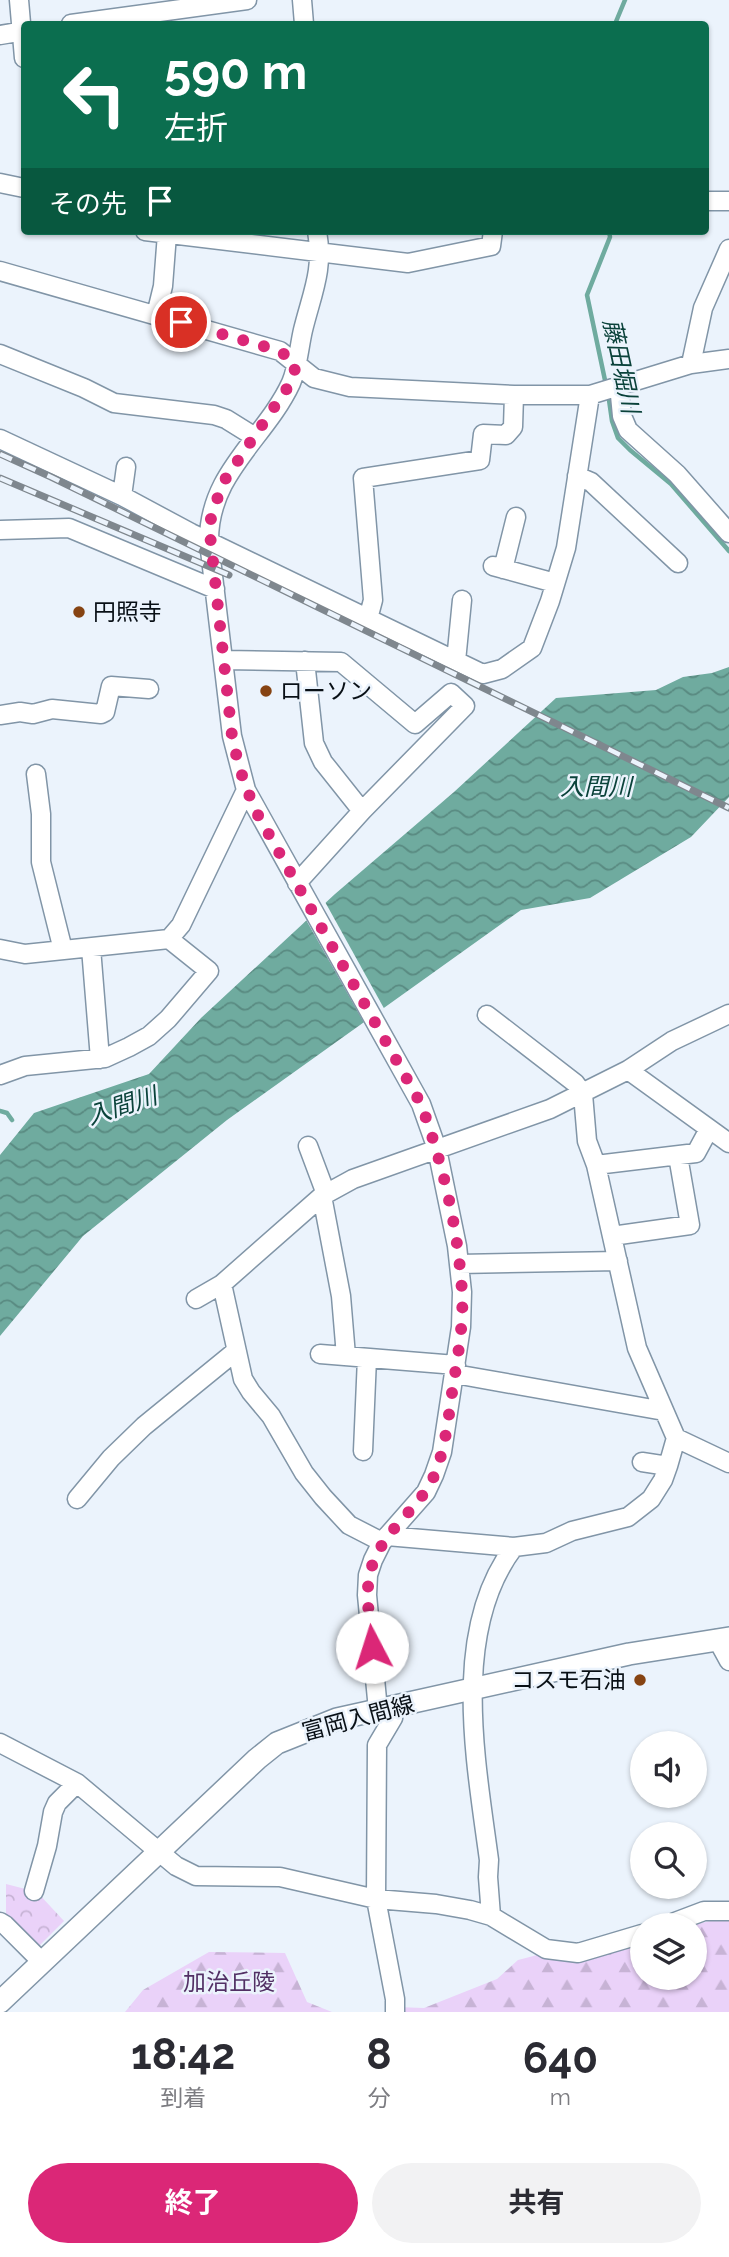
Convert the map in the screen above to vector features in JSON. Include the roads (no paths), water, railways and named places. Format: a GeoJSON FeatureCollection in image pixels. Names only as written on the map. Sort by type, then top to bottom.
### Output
{"type":"FeatureCollection","features":[{"type":"Feature","properties":{"kind":"main road","name":"富岡入間線"},"geometry":{"type":"LineString","coordinates":[[0,2002],[42,1962],[175,1864],[257,1759],[277,1743],[337,1719],[642,1651],[723,1638]]}},
{"type":"Feature","properties":{"kind":"street"},"geometry":{"type":"LineString","coordinates":[[19,0],[22,21]]}},
{"type":"Feature","properties":{"kind":"street"},"geometry":{"type":"LineString","coordinates":[[92,21],[247,0]]}},
{"type":"Feature","properties":{"kind":"street"},"geometry":{"type":"LineString","coordinates":[[305,21],[308,1]]}},
{"type":"Feature","properties":{"kind":"street"},"geometry":{"type":"LineString","coordinates":[[0,35],[21,31]]}},
{"type":"Feature","properties":{"kind":"street"},"geometry":{"type":"LineString","coordinates":[[0,183],[21,187]]}},
{"type":"Feature","properties":{"kind":"street"},"geometry":{"type":"LineString","coordinates":[[709,201],[729,201]]}},
{"type":"Feature","properties":{"kind":"street"},"geometry":{"type":"LineString","coordinates":[[156,315],[163,286],[167,235]]}},
{"type":"Feature","properties":{"kind":"street"},"geometry":{"type":"LineString","coordinates":[[175,235],[408,263],[491,246],[492,235]]}},
{"type":"Feature","properties":{"kind":"street"},"geometry":{"type":"LineString","coordinates":[[318,235],[321,254],[318,277],[292,381],[222,484],[209,525],[209,541],[232,736],[246,790],[421,1104],[438,1149],[459,1264],[462,1292],[461,1327],[442,1452],[426,1492],[385,1539],[368,1575],[367,1595],[386,1709],[393,1718],[377,1745],[376,1899],[395,1999],[395,2012]]}},
{"type":"Feature","properties":{"kind":"street"},"geometry":{"type":"LineString","coordinates":[[691,364],[704,308],[729,249]]}},
{"type":"Feature","properties":{"kind":"street"},"geometry":{"type":"LineString","coordinates":[[0,271],[280,351],[314,379],[350,387],[514,395],[605,390],[691,364],[729,359]]}},
{"type":"Feature","properties":{"kind":"street"},"geometry":{"type":"LineString","coordinates":[[0,354],[85,388],[114,403],[214,415],[226,419],[255,437]]}},
{"type":"Feature","properties":{"kind":"street"},"geometry":{"type":"LineString","coordinates":[[0,439],[122,496],[483,674],[502,669],[532,648],[566,548],[577,477],[605,390]]}},
{"type":"Feature","properties":{"kind":"street"},"geometry":{"type":"LineString","coordinates":[[605,390],[628,430],[677,474],[729,533]]}},
{"type":"Feature","properties":{"kind":"street"},"geometry":{"type":"LineString","coordinates":[[368,619],[373,600],[363,478],[480,460],[483,434],[506,435],[513,427],[514,395]]}},
{"type":"Feature","properties":{"kind":"street"},"geometry":{"type":"LineString","coordinates":[[122,496],[126,467]]}},
{"type":"Feature","properties":{"kind":"street"},"geometry":{"type":"LineString","coordinates":[[577,477],[591,482],[678,563]]}},
{"type":"Feature","properties":{"kind":"street"},"geometry":{"type":"LineString","coordinates":[[516,517],[498,567],[555,583]]}},
{"type":"Feature","properties":{"kind":"street"},"geometry":{"type":"LineString","coordinates":[[0,530],[69,528],[215,589]]}},
{"type":"Feature","properties":{"kind":"street"},"geometry":{"type":"LineString","coordinates":[[456,661],[462,600]]}},
{"type":"Feature","properties":{"kind":"street"},"geometry":{"type":"LineString","coordinates":[[222,660],[341,662],[415,724],[474,670]]}},
{"type":"Feature","properties":{"kind":"street"},"geometry":{"type":"LineString","coordinates":[[305,661],[314,743],[323,762],[362,811]]}},
{"type":"Feature","properties":{"kind":"street"},"geometry":{"type":"LineString","coordinates":[[0,715],[20,712],[33,714],[52,709],[101,714],[105,712],[111,686],[149,689]]}},
{"type":"Feature","properties":{"kind":"street"},"geometry":{"type":"LineString","coordinates":[[300,888],[362,811],[465,706],[451,693]]}},
{"type":"Feature","properties":{"kind":"street"},"geometry":{"type":"LineString","coordinates":[[36,774],[41,814],[41,862],[63,950]]}},
{"type":"Feature","properties":{"kind":"street"},"geometry":{"type":"LineString","coordinates":[[0,949],[25,954],[169,939],[181,925],[246,790]]}},
{"type":"Feature","properties":{"kind":"street"},"geometry":{"type":"LineString","coordinates":[[0,1075],[25,1066],[100,1059],[149,1036],[168,1019],[209,971],[169,939]]}},
{"type":"Feature","properties":{"kind":"street"},"geometry":{"type":"LineString","coordinates":[[91,948],[100,1059]]}},
{"type":"Feature","properties":{"kind":"street"},"geometry":{"type":"LineString","coordinates":[[196,1299],[222,1284],[324,1195],[353,1180],[550,1109],[628,1070],[672,1041],[729,1014]]}},
{"type":"Feature","properties":{"kind":"street"},"geometry":{"type":"LineString","coordinates":[[222,1284],[243,1379],[271,1416],[304,1473],[349,1525],[385,1539],[514,1547],[546,1543],[572,1531],[628,1517],[651,1499],[663,1480],[676,1438],[637,1348],[596,1165],[587,1141],[583,1094],[575,1083],[486,1015]]}},
{"type":"Feature","properties":{"kind":"street"},"geometry":{"type":"LineString","coordinates":[[628,1070],[729,1143]]}},
{"type":"Feature","properties":{"kind":"street"},"geometry":{"type":"LineString","coordinates":[[596,1165],[696,1153],[709,1129]]}},
{"type":"Feature","properties":{"kind":"street"},"geometry":{"type":"LineString","coordinates":[[308,1146],[324,1195],[341,1296],[346,1356]]}},
{"type":"Feature","properties":{"kind":"street"},"geometry":{"type":"LineString","coordinates":[[612,1236],[690,1226],[678,1156]]}},
{"type":"Feature","properties":{"kind":"street"},"geometry":{"type":"LineString","coordinates":[[459,1264],[618,1261]]}},
{"type":"Feature","properties":{"kind":"street"},"geometry":{"type":"LineString","coordinates":[[77,1499],[111,1458],[144,1426],[236,1351]]}},
{"type":"Feature","properties":{"kind":"street"},"geometry":{"type":"LineString","coordinates":[[320,1354],[455,1370],[664,1411]]}},
{"type":"Feature","properties":{"kind":"street"},"geometry":{"type":"LineString","coordinates":[[363,1451],[367,1358]]}},
{"type":"Feature","properties":{"kind":"street"},"geometry":{"type":"LineString","coordinates":[[676,1438],[729,1462]]}},
{"type":"Feature","properties":{"kind":"street"},"geometry":{"type":"LineString","coordinates":[[642,1462],[668,1465]]}},
{"type":"Feature","properties":{"kind":"street"},"geometry":{"type":"LineString","coordinates":[[491,1916],[489,1860],[474,1752],[476,1648],[480,1617],[499,1567],[514,1547]]}},
{"type":"Feature","properties":{"kind":"street"},"geometry":{"type":"LineString","coordinates":[[723,1638],[729,1661]]}},
{"type":"Feature","properties":{"kind":"street"},"geometry":{"type":"LineString","coordinates":[[0,1743],[77,1783],[175,1864],[197,1876],[280,1877],[376,1899],[436,1904],[491,1916],[546,1949],[578,1953],[630,1938]]}},
{"type":"Feature","properties":{"kind":"street"},"geometry":{"type":"LineString","coordinates":[[34,1891],[47,1846],[53,1812],[57,1803],[77,1783]]}},
{"type":"Feature","properties":{"kind":"street"},"geometry":{"type":"LineString","coordinates":[[699,1913],[728,1905]]}},
{"type":"Feature","properties":{"kind":"street"},"geometry":{"type":"LineString","coordinates":[[0,1922],[42,1962]]}},
{"type":"Feature","properties":{"kind":"water","name":"入間川"},"geometry":{"type":"Polygon","coordinates":[[[729,667],[729,797],[691,837],[590,898],[521,910],[227,1120],[83,1236],[0,1336],[0,1155],[34,1113],[149,1074],[201,1018],[335,894],[454,792],[556,698],[656,690],[683,677],[712,673],[729,667]]]}},
{"type":"Feature","properties":{"kind":"waterway","name":"藤田堀川"},"geometry":{"type":"LineString","coordinates":[[616,21],[625,0]]}},
{"type":"Feature","properties":{"kind":"waterway","name":"藤田堀川"},"geometry":{"type":"LineString","coordinates":[[606,385],[587,295],[610,235]]}},
{"type":"Feature","properties":{"kind":"waterway","name":"藤田堀川"},"geometry":{"type":"LineString","coordinates":[[608,393],[612,421],[618,438],[671,484],[729,551]]}},
{"type":"Feature","properties":{"kind":"waterway"},"geometry":{"type":"LineString","coordinates":[[0,1111],[7,1113],[12,1120]]}},
{"type":"Feature","properties":{"kind":"railway"},"geometry":{"type":"LineString","coordinates":[[0,454],[729,808]]}},
{"type":"Feature","properties":{"kind":"railway"},"geometry":{"type":"LineString","coordinates":[[0,478],[229,575]]}},
{"type":"Feature","properties":{"kind":"place","name":"円照寺"},"geometry":{"type":"Point","coordinates":[79,612]}},
{"type":"Feature","properties":{"kind":"place","name":"ローソン"},"geometry":{"type":"Point","coordinates":[266,691]}},
{"type":"Feature","properties":{"kind":"place","name":"コスモ石油"},"geometry":{"type":"Point","coordinates":[640,1680]}},
{"type":"Feature","properties":{"kind":"park label","name":"加治丘陵"},"geometry":{"type":"Point","coordinates":[229,1982]}}]}
